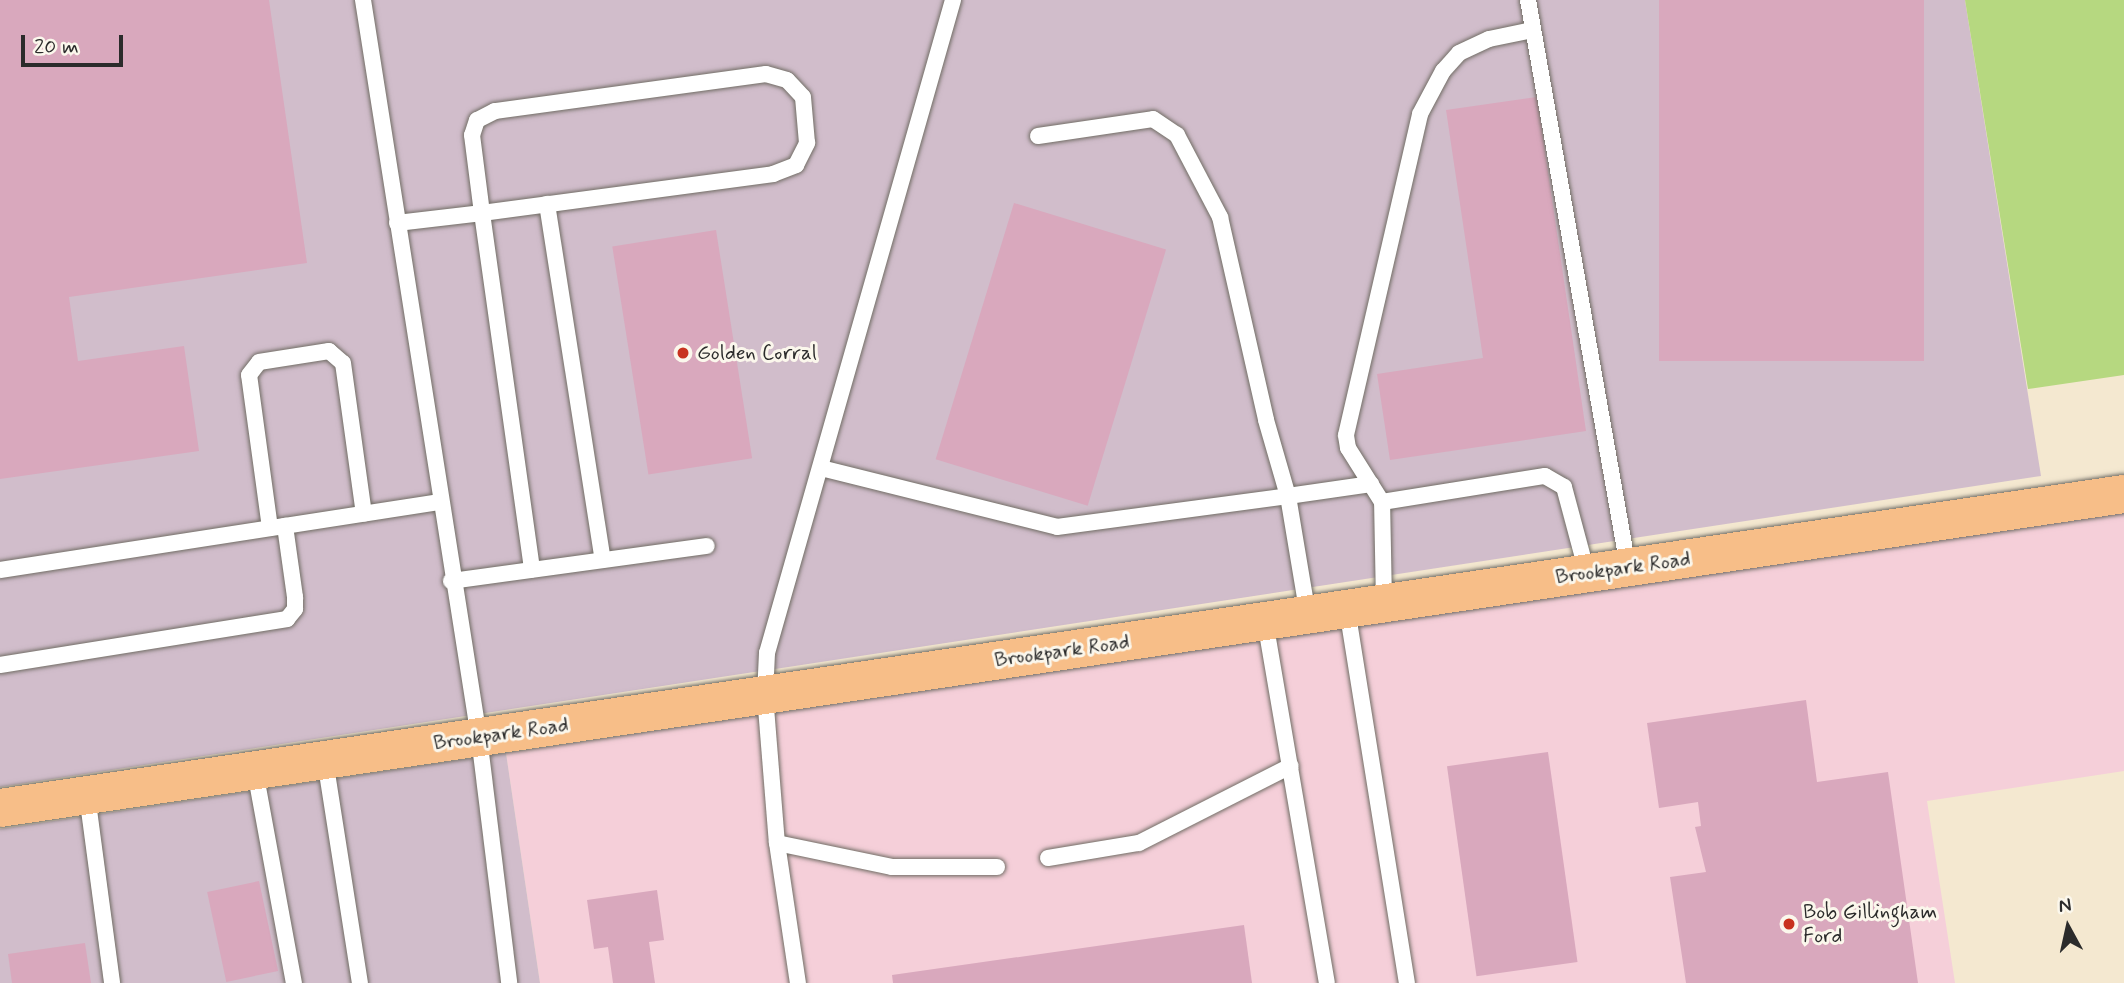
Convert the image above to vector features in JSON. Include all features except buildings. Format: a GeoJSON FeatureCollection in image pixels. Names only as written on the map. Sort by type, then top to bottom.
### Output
{"type":"FeatureCollection","features":[{"type":"Feature","properties":{"kind":"main road","name":"Brookpark Road"},"geometry":{"type":"LineString","coordinates":[[0,808],[2124,494]]}},
{"type":"Feature","properties":{"kind":"lane"},"geometry":{"type":"LineString","coordinates":[[363,0],[451,580],[479,737],[509,983]]}},
{"type":"Feature","properties":{"kind":"lane"},"geometry":{"type":"LineString","coordinates":[[797,983],[777,843],[765,695],[767,653],[953,0]]}},
{"type":"Feature","properties":{"kind":"lane"},"geometry":{"type":"LineString","coordinates":[[1528,0],[1628,567]]}},
{"type":"Feature","properties":{"kind":"lane"},"geometry":{"type":"LineString","coordinates":[[1407,983],[1366,606],[1382,502],[1348,448],[1346,435],[1420,114],[1443,71],[1460,53],[1489,39],[1533,30]]}},
{"type":"Feature","properties":{"kind":"lane"},"geometry":{"type":"LineString","coordinates":[[397,223],[482,213],[773,174],[796,165],[807,143],[803,97],[787,80],[766,74],[495,111],[477,120],[472,135],[482,213],[533,570]]}},
{"type":"Feature","properties":{"kind":"lane"},"geometry":{"type":"LineString","coordinates":[[1038,136],[1153,118],[1177,135],[1220,217],[1266,420],[1288,495],[1308,615]]}},
{"type":"Feature","properties":{"kind":"lane"},"geometry":{"type":"LineString","coordinates":[[547,204],[603,560]]}},
{"type":"Feature","properties":{"kind":"lane"},"geometry":{"type":"LineString","coordinates":[[0,665],[287,619],[295,609],[295,597],[278,527],[249,375],[259,362],[329,351],[343,363],[364,514]]}},
{"type":"Feature","properties":{"kind":"lane"},"geometry":{"type":"LineString","coordinates":[[821,468],[1057,527],[1371,484]]}},
{"type":"Feature","properties":{"kind":"lane"},"geometry":{"type":"LineString","coordinates":[[1382,502],[1545,476],[1564,487],[1587,573]]}},
{"type":"Feature","properties":{"kind":"lane"},"geometry":{"type":"LineString","coordinates":[[0,570],[439,502]]}},
{"type":"Feature","properties":{"kind":"lane"},"geometry":{"type":"LineString","coordinates":[[451,580],[706,546]]}},
{"type":"Feature","properties":{"kind":"lane"},"geometry":{"type":"LineString","coordinates":[[1265,621],[1327,983]]}},
{"type":"Feature","properties":{"kind":"lane"},"geometry":{"type":"LineString","coordinates":[[325,760],[360,983]]}},
{"type":"Feature","properties":{"kind":"lane"},"geometry":{"type":"LineString","coordinates":[[1048,858],[1139,843],[1291,766]]}},
{"type":"Feature","properties":{"kind":"lane"},"geometry":{"type":"LineString","coordinates":[[255,771],[294,983]]}},
{"type":"Feature","properties":{"kind":"lane"},"geometry":{"type":"LineString","coordinates":[[86,795],[112,983]]}},
{"type":"Feature","properties":{"kind":"lane"},"geometry":{"type":"LineString","coordinates":[[777,843],[892,867],[997,867]]}},
{"type":"Feature","properties":{"kind":"shaded area"},"geometry":{"type":"Polygon","coordinates":[[[0,0],[1965,0],[2041,476],[0,787],[0,0]]]}},
{"type":"Feature","properties":{"kind":"shaded area"},"geometry":{"type":"Polygon","coordinates":[[[2124,512],[2124,771],[1927,801],[1955,983],[540,983],[506,753],[2124,512]]]}},
{"type":"Feature","properties":{"kind":"shaded area"},"geometry":{"type":"Polygon","coordinates":[[[506,753],[540,983],[0,983],[0,829],[506,753]]]}},
{"type":"Feature","properties":{"kind":"green space"},"geometry":{"type":"Polygon","coordinates":[[[1965,0],[2124,0],[2124,375],[2028,389],[1965,0]]]}},
{"type":"Feature","properties":{"kind":"place","name":"Golden Corral"},"geometry":{"type":"Point","coordinates":[683,353]}},
{"type":"Feature","properties":{"kind":"place","name":"Bob Gillingham Ford"},"geometry":{"type":"Point","coordinates":[1789,924]}}]}
